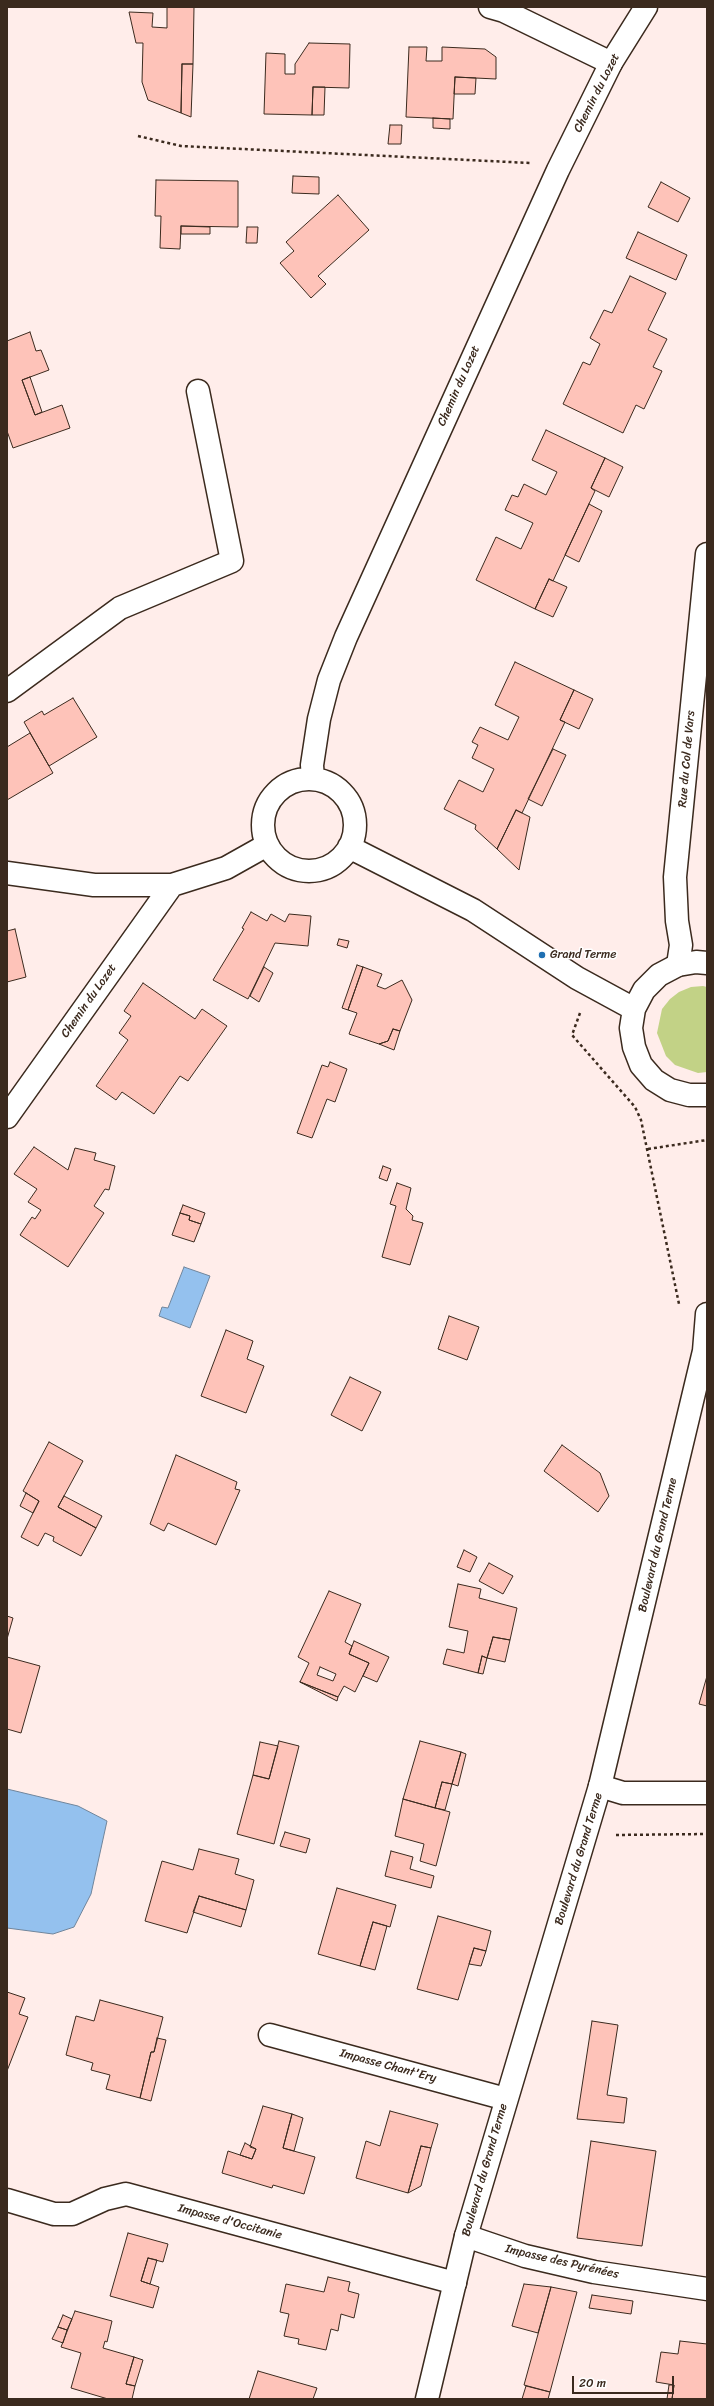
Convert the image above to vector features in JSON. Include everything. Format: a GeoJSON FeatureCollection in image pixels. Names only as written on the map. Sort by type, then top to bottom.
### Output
{"type":"FeatureCollection","features":[{"type":"Feature","properties":{"kind":"street"},"geometry":{"type":"LineString","coordinates":[[490,7],[504,12],[611,63]]}},
{"type":"Feature","properties":{"kind":"street","name":"Chemin du Lozet"},"geometry":{"type":"LineString","coordinates":[[313,779],[312,765],[319,719],[329,680],[346,637],[558,170],[611,63],[646,7]]}},
{"type":"Feature","properties":{"kind":"street"},"geometry":{"type":"LineString","coordinates":[[7,691],[120,608],[232,561],[198,391]]}},
{"type":"Feature","properties":{"kind":"street","name":"Rue du Col de Vars"},"geometry":{"type":"LineString","coordinates":[[678,965],[681,945],[677,921],[675,877],[707,554]]}},
{"type":"Feature","properties":{"kind":"street"},"geometry":{"type":"LineString","coordinates":[[313,779],[331,784],[344,796],[353,812],[354,830],[349,847],[338,860],[329,866],[307,871],[291,867],[277,858],[267,844],[263,829],[264,813],[271,798],[282,786],[298,780],[313,779]]}},
{"type":"Feature","properties":{"kind":"street"},"geometry":{"type":"LineString","coordinates":[[7,873],[40,880],[94,885],[172,884],[226,868],[267,844]]}},
{"type":"Feature","properties":{"kind":"street"},"geometry":{"type":"LineString","coordinates":[[349,847],[473,910],[577,978],[634,1009]]}},
{"type":"Feature","properties":{"kind":"street","name":"Chemin du Lozet"},"geometry":{"type":"LineString","coordinates":[[7,1117],[172,884]]}},
{"type":"Feature","properties":{"kind":"street"},"geometry":{"type":"LineString","coordinates":[[707,963],[696,962],[678,965],[659,975],[644,990],[634,1009],[631,1028],[634,1047],[641,1065],[650,1075],[670,1090],[689,1095],[707,1095]]}},
{"type":"Feature","properties":{"kind":"street","name":"Boulevard du Grand Terme"},"geometry":{"type":"LineString","coordinates":[[428,2399],[466,2236],[506,2099],[588,1832],[600,1786],[705,1351],[707,1314]]}},
{"type":"Feature","properties":{"kind":"street"},"geometry":{"type":"LineString","coordinates":[[600,1786],[623,1793],[707,1793]]}},
{"type":"Feature","properties":{"kind":"street","name":"Impasse Chant'Ery"},"geometry":{"type":"LineString","coordinates":[[270,2035],[506,2099]]}},
{"type":"Feature","properties":{"kind":"street","name":"Impasse d'Occitanie"},"geometry":{"type":"LineString","coordinates":[[7,2200],[54,2214],[72,2214],[105,2199],[126,2194],[454,2283]]}},
{"type":"Feature","properties":{"kind":"street","name":"Impasse des Pyrénées"},"geometry":{"type":"LineString","coordinates":[[466,2236],[525,2256],[594,2272],[707,2289]]}},
{"type":"Feature","properties":{"kind":"path"},"geometry":{"type":"LineString","coordinates":[[138,136],[181,146],[538,164],[558,170]]}},
{"type":"Feature","properties":{"kind":"path"},"geometry":{"type":"LineString","coordinates":[[584,1010],[578,1016],[572,1035],[635,1107],[641,1120],[681,1311]]}},
{"type":"Feature","properties":{"kind":"path"},"geometry":{"type":"LineString","coordinates":[[648,1149],[707,1140]]}},
{"type":"Feature","properties":{"kind":"path"},"geometry":{"type":"LineString","coordinates":[[588,1832],[612,1835],[707,1834]]}},
{"type":"Feature","properties":{"kind":"green space"},"geometry":{"type":"Polygon","coordinates":[[[691,987],[707,987],[707,1072],[698,1073],[675,1065],[666,1056],[657,1033],[662,1009],[670,999],[679,992],[691,987]]]}},
{"type":"Feature","properties":{"kind":"water"},"geometry":{"type":"Polygon","coordinates":[[[184,1267],[210,1276],[190,1328],[159,1316],[162,1307],[168,1308],[184,1267]]]}},
{"type":"Feature","properties":{"kind":"water"},"geometry":{"type":"Polygon","coordinates":[[[7,1789],[78,1806],[107,1821],[91,1894],[74,1927],[53,1934],[7,1928],[7,1789]]]}},
{"type":"Feature","properties":{"kind":"building"},"geometry":{"type":"Polygon","coordinates":[[[167,7],[194,7],[193,64],[182,64],[181,113],[148,100],[142,82],[143,43],[136,43],[129,12],[153,13],[152,27],[167,28],[167,7]]]}},
{"type":"Feature","properties":{"kind":"building"},"geometry":{"type":"Polygon","coordinates":[[[309,43],[350,44],[349,88],[313,87],[312,115],[264,114],[266,53],[285,54],[285,74],[295,74],[295,64],[309,43]]]}},
{"type":"Feature","properties":{"kind":"building"},"geometry":{"type":"Polygon","coordinates":[[[409,47],[427,47],[426,61],[442,61],[442,47],[485,49],[496,57],[496,79],[455,77],[453,119],[406,117],[409,47]]]}},
{"type":"Feature","properties":{"kind":"building"},"geometry":{"type":"Polygon","coordinates":[[[182,64],[193,64],[191,117],[181,113],[182,64]]]}},
{"type":"Feature","properties":{"kind":"building"},"geometry":{"type":"Polygon","coordinates":[[[455,77],[476,78],[475,94],[454,94],[455,77]]]}},
{"type":"Feature","properties":{"kind":"building"},"geometry":{"type":"Polygon","coordinates":[[[313,87],[325,87],[324,115],[312,115],[313,87]]]}},
{"type":"Feature","properties":{"kind":"building"},"geometry":{"type":"Polygon","coordinates":[[[433,118],[450,119],[450,129],[433,128],[433,118]]]}},
{"type":"Feature","properties":{"kind":"building"},"geometry":{"type":"Polygon","coordinates":[[[390,125],[402,125],[401,144],[388,144],[390,125]]]}},
{"type":"Feature","properties":{"kind":"building"},"geometry":{"type":"Polygon","coordinates":[[[293,176],[319,177],[319,194],[292,193],[293,176]]]}},
{"type":"Feature","properties":{"kind":"building"},"geometry":{"type":"Polygon","coordinates":[[[156,180],[238,181],[238,227],[181,226],[180,249],[160,248],[161,216],[155,216],[156,180]]]}},
{"type":"Feature","properties":{"kind":"building"},"geometry":{"type":"Polygon","coordinates":[[[661,182],[690,198],[678,222],[648,207],[661,182]]]}},
{"type":"Feature","properties":{"kind":"building"},"geometry":{"type":"Polygon","coordinates":[[[338,195],[369,230],[318,276],[326,284],[311,298],[280,263],[294,251],[286,242],[338,195]]]}},
{"type":"Feature","properties":{"kind":"building"},"geometry":{"type":"Polygon","coordinates":[[[181,226],[210,227],[210,234],[181,234],[181,226]]]}},
{"type":"Feature","properties":{"kind":"building"},"geometry":{"type":"Polygon","coordinates":[[[247,227],[258,227],[257,243],[246,243],[247,227]]]}},
{"type":"Feature","properties":{"kind":"building"},"geometry":{"type":"Polygon","coordinates":[[[638,232],[687,255],[676,280],[626,258],[638,232]]]}},
{"type":"Feature","properties":{"kind":"building"},"geometry":{"type":"Polygon","coordinates":[[[630,276],[666,293],[648,330],[667,339],[653,367],[662,371],[644,409],[636,405],[623,433],[563,404],[583,362],[590,365],[600,344],[590,338],[604,310],[612,313],[630,276]]]}},
{"type":"Feature","properties":{"kind":"building"},"geometry":{"type":"Polygon","coordinates":[[[30,332],[36,351],[41,350],[49,370],[22,380],[35,415],[62,405],[70,428],[13,448],[7,431],[7,341],[30,332]]]}},
{"type":"Feature","properties":{"kind":"building"},"geometry":{"type":"Polygon","coordinates":[[[30,377],[42,412],[35,415],[22,380],[30,377]]]}},
{"type":"Feature","properties":{"kind":"building"},"geometry":{"type":"Polygon","coordinates":[[[546,430],[605,458],[591,488],[595,491],[553,581],[549,579],[535,609],[476,580],[496,537],[521,549],[533,523],[505,510],[512,495],[518,497],[524,484],[546,495],[557,472],[532,460],[546,430]]]}},
{"type":"Feature","properties":{"kind":"building"},"geometry":{"type":"Polygon","coordinates":[[[605,458],[623,467],[609,497],[591,488],[605,458]]]}},
{"type":"Feature","properties":{"kind":"building"},"geometry":{"type":"Polygon","coordinates":[[[589,504],[602,511],[579,562],[565,555],[589,504]]]}},
{"type":"Feature","properties":{"kind":"building"},"geometry":{"type":"Polygon","coordinates":[[[549,579],[567,587],[553,617],[535,609],[549,579]]]}},
{"type":"Feature","properties":{"kind":"building"},"geometry":{"type":"Polygon","coordinates":[[[515,662],[574,690],[560,720],[565,722],[522,813],[516,810],[497,849],[475,829],[476,825],[444,809],[459,780],[483,792],[494,769],[472,758],[478,745],[472,742],[480,727],[508,740],[519,717],[495,705],[515,662]]]}},
{"type":"Feature","properties":{"kind":"building"},"geometry":{"type":"Polygon","coordinates":[[[574,690],[593,699],[579,729],[560,720],[574,690]]]}},
{"type":"Feature","properties":{"kind":"building"},"geometry":{"type":"Polygon","coordinates":[[[73,698],[97,737],[49,766],[24,722],[42,711],[44,715],[73,698]]]}},
{"type":"Feature","properties":{"kind":"building"},"geometry":{"type":"Polygon","coordinates":[[[30,733],[53,773],[7,800],[7,747],[30,733]]]}},
{"type":"Feature","properties":{"kind":"building"},"geometry":{"type":"Polygon","coordinates":[[[553,749],[566,755],[542,806],[528,799],[553,749]]]}},
{"type":"Feature","properties":{"kind":"building"},"geometry":{"type":"Polygon","coordinates":[[[516,810],[530,817],[519,870],[497,849],[516,810]]]}},
{"type":"Feature","properties":{"kind":"building"},"geometry":{"type":"Polygon","coordinates":[[[251,912],[267,921],[271,914],[285,922],[289,914],[311,916],[308,946],[275,943],[248,999],[213,980],[244,929],[242,928],[251,912]]]}},
{"type":"Feature","properties":{"kind":"building"},"geometry":{"type":"Polygon","coordinates":[[[15,929],[26,977],[7,982],[7,931],[15,929]]]}},
{"type":"Feature","properties":{"kind":"building"},"geometry":{"type":"Polygon","coordinates":[[[339,939],[349,941],[347,948],[337,945],[339,939]]]}},
{"type":"Feature","properties":{"kind":"building"},"geometry":{"type":"Polygon","coordinates":[[[357,965],[363,967],[348,1010],[342,1008],[357,965]]]}},
{"type":"Feature","properties":{"kind":"building"},"geometry":{"type":"Polygon","coordinates":[[[264,967],[273,973],[259,1002],[250,996],[264,967]]]}},
{"type":"Feature","properties":{"kind":"building"},"geometry":{"type":"Polygon","coordinates":[[[363,967],[382,974],[377,986],[385,989],[402,980],[412,1000],[400,1031],[393,1029],[388,1041],[379,1044],[349,1034],[357,1013],[348,1010],[363,967]]]}},
{"type":"Feature","properties":{"kind":"building"},"geometry":{"type":"Polygon","coordinates":[[[143,983],[195,1019],[202,1009],[227,1026],[188,1081],[180,1076],[154,1114],[122,1092],[116,1100],[96,1086],[128,1040],[119,1033],[131,1016],[124,1011],[143,983]]]}},
{"type":"Feature","properties":{"kind":"building"},"geometry":{"type":"Polygon","coordinates":[[[393,1029],[400,1031],[394,1050],[379,1044],[388,1041],[393,1029]]]}},
{"type":"Feature","properties":{"kind":"building"},"geometry":{"type":"Polygon","coordinates":[[[330,1062],[347,1069],[335,1102],[327,1099],[312,1138],[297,1133],[322,1065],[328,1067],[330,1062]]]}},
{"type":"Feature","properties":{"kind":"building"},"geometry":{"type":"Polygon","coordinates":[[[34,1147],[68,1170],[75,1148],[96,1153],[94,1160],[115,1166],[109,1190],[105,1189],[94,1206],[104,1213],[68,1267],[20,1235],[32,1217],[35,1219],[41,1210],[28,1202],[37,1189],[14,1174],[34,1147]]]}},
{"type":"Feature","properties":{"kind":"building"},"geometry":{"type":"Polygon","coordinates":[[[383,1166],[391,1169],[387,1181],[379,1178],[383,1166]]]}},
{"type":"Feature","properties":{"kind":"building"},"geometry":{"type":"Polygon","coordinates":[[[397,1183],[411,1188],[406,1209],[413,1216],[412,1220],[423,1223],[410,1265],[382,1257],[396,1206],[390,1204],[397,1183]]]}},
{"type":"Feature","properties":{"kind":"building"},"geometry":{"type":"Polygon","coordinates":[[[183,1205],[205,1213],[201,1224],[189,1220],[190,1216],[180,1213],[183,1205]]]}},
{"type":"Feature","properties":{"kind":"building"},"geometry":{"type":"Polygon","coordinates":[[[180,1213],[190,1216],[189,1220],[201,1224],[194,1242],[172,1235],[180,1213]]]}},
{"type":"Feature","properties":{"kind":"building"},"geometry":{"type":"Polygon","coordinates":[[[449,1316],[479,1327],[467,1360],[438,1349],[449,1316]]]}},
{"type":"Feature","properties":{"kind":"building"},"geometry":{"type":"Polygon","coordinates":[[[226,1330],[253,1341],[247,1359],[264,1366],[246,1413],[201,1396],[226,1330]]]}},
{"type":"Feature","properties":{"kind":"building"},"geometry":{"type":"Polygon","coordinates":[[[350,1377],[381,1392],[362,1431],[331,1415],[350,1377]]]}},
{"type":"Feature","properties":{"kind":"building"},"geometry":{"type":"Polygon","coordinates":[[[49,1442],[83,1461],[58,1507],[96,1528],[81,1556],[53,1541],[54,1537],[45,1533],[38,1546],[21,1537],[39,1501],[23,1491],[49,1442]]]}},
{"type":"Feature","properties":{"kind":"building"},"geometry":{"type":"Polygon","coordinates":[[[562,1445],[600,1473],[609,1496],[598,1512],[544,1471],[562,1445]]]}},
{"type":"Feature","properties":{"kind":"building"},"geometry":{"type":"Polygon","coordinates":[[[176,1455],[237,1482],[235,1489],[240,1490],[216,1545],[168,1523],[164,1531],[150,1524],[176,1455]]]}},
{"type":"Feature","properties":{"kind":"building"},"geometry":{"type":"Polygon","coordinates":[[[26,1493],[39,1501],[33,1513],[20,1506],[26,1493]]]}},
{"type":"Feature","properties":{"kind":"building"},"geometry":{"type":"Polygon","coordinates":[[[64,1496],[102,1516],[96,1528],[58,1507],[64,1496]]]}},
{"type":"Feature","properties":{"kind":"building"},"geometry":{"type":"Polygon","coordinates":[[[464,1550],[477,1557],[470,1572],[457,1567],[464,1550]]]}},
{"type":"Feature","properties":{"kind":"building"},"geometry":{"type":"Polygon","coordinates":[[[489,1563],[513,1576],[503,1594],[479,1581],[489,1563]]]}},
{"type":"Feature","properties":{"kind":"building"},"geometry":{"type":"Polygon","coordinates":[[[458,1584],[481,1589],[479,1598],[517,1608],[510,1640],[493,1637],[487,1658],[482,1656],[478,1673],[443,1664],[447,1649],[464,1653],[468,1631],[449,1627],[458,1584]]]}},
{"type":"Feature","properties":{"kind":"building"},"geometry":{"type":"Polygon","coordinates":[[[329,1591],[361,1604],[345,1642],[352,1646],[349,1654],[369,1663],[355,1692],[344,1686],[338,1697],[300,1682],[309,1663],[298,1657],[329,1591]],[[320,1667],[317,1675],[333,1681],[336,1674],[320,1667]]]}},
{"type":"Feature","properties":{"kind":"building"},"geometry":{"type":"Polygon","coordinates":[[[7,1616],[13,1618],[7,1639],[7,1616]]]}},
{"type":"Feature","properties":{"kind":"building"},"geometry":{"type":"Polygon","coordinates":[[[493,1637],[510,1640],[505,1662],[487,1658],[493,1637]]]}},
{"type":"Feature","properties":{"kind":"building"},"geometry":{"type":"Polygon","coordinates":[[[354,1641],[389,1657],[377,1682],[363,1676],[369,1663],[349,1654],[354,1641]]]}},
{"type":"Feature","properties":{"kind":"building"},"geometry":{"type":"Polygon","coordinates":[[[482,1656],[487,1658],[483,1674],[478,1673],[482,1656]]]}},
{"type":"Feature","properties":{"kind":"building"},"geometry":{"type":"Polygon","coordinates":[[[7,1657],[40,1666],[21,1733],[7,1729],[7,1657]]]}},
{"type":"Feature","properties":{"kind":"building"},"geometry":{"type":"Polygon","coordinates":[[[707,1676],[707,1706],[699,1704],[707,1676]]]}},
{"type":"Feature","properties":{"kind":"building"},"geometry":{"type":"Polygon","coordinates":[[[300,1682],[338,1697],[337,1701],[300,1682]]]}},
{"type":"Feature","properties":{"kind":"building"},"geometry":{"type":"Polygon","coordinates":[[[279,1741],[299,1746],[274,1844],[237,1834],[253,1775],[269,1779],[279,1741]]]}},
{"type":"Feature","properties":{"kind":"building"},"geometry":{"type":"Polygon","coordinates":[[[420,1741],[461,1752],[452,1784],[442,1782],[435,1808],[403,1799],[420,1741]]]}},
{"type":"Feature","properties":{"kind":"building"},"geometry":{"type":"Polygon","coordinates":[[[260,1742],[278,1746],[269,1779],[253,1775],[260,1742]]]}},
{"type":"Feature","properties":{"kind":"building"},"geometry":{"type":"Polygon","coordinates":[[[461,1752],[466,1754],[458,1786],[452,1784],[461,1752]]]}},
{"type":"Feature","properties":{"kind":"building"},"geometry":{"type":"Polygon","coordinates":[[[442,1782],[452,1784],[445,1810],[435,1808],[442,1782]]]}},
{"type":"Feature","properties":{"kind":"building"},"geometry":{"type":"Polygon","coordinates":[[[403,1799],[450,1812],[436,1866],[420,1861],[424,1844],[395,1836],[403,1799]]]}},
{"type":"Feature","properties":{"kind":"building"},"geometry":{"type":"Polygon","coordinates":[[[285,1832],[310,1839],[306,1853],[280,1846],[285,1832]]]}},
{"type":"Feature","properties":{"kind":"building"},"geometry":{"type":"Polygon","coordinates":[[[199,1849],[239,1859],[235,1874],[254,1880],[246,1910],[199,1896],[187,1933],[145,1921],[162,1861],[193,1870],[199,1849]]]}},
{"type":"Feature","properties":{"kind":"building"},"geometry":{"type":"Polygon","coordinates":[[[391,1851],[413,1857],[410,1869],[434,1876],[431,1888],[385,1876],[391,1851]]]}},
{"type":"Feature","properties":{"kind":"building"},"geometry":{"type":"Polygon","coordinates":[[[337,1888],[396,1905],[390,1927],[373,1922],[360,1966],[318,1954],[337,1888]]]}},
{"type":"Feature","properties":{"kind":"building"},"geometry":{"type":"Polygon","coordinates":[[[199,1896],[246,1910],[241,1927],[193,1912],[199,1896]]]}},
{"type":"Feature","properties":{"kind":"building"},"geometry":{"type":"Polygon","coordinates":[[[438,1916],[491,1931],[486,1951],[474,1948],[458,2000],[417,1989],[438,1916]]]}},
{"type":"Feature","properties":{"kind":"building"},"geometry":{"type":"Polygon","coordinates":[[[373,1922],[387,1926],[375,1970],[360,1966],[373,1922]]]}},
{"type":"Feature","properties":{"kind":"building"},"geometry":{"type":"Polygon","coordinates":[[[474,1948],[486,1951],[481,1966],[469,1964],[474,1948]]]}},
{"type":"Feature","properties":{"kind":"building"},"geometry":{"type":"Polygon","coordinates":[[[7,1992],[25,1998],[19,2014],[28,2017],[7,2071],[7,1992]]]}},
{"type":"Feature","properties":{"kind":"building"},"geometry":{"type":"Polygon","coordinates":[[[100,2000],[163,2017],[154,2052],[151,2052],[140,2098],[106,2089],[110,2075],[91,2070],[93,2063],[66,2055],[76,2016],[94,2021],[100,2000]]]}},
{"type":"Feature","properties":{"kind":"building"},"geometry":{"type":"Polygon","coordinates":[[[592,2021],[618,2025],[607,2095],[627,2098],[624,2123],[577,2119],[592,2021]]]}},
{"type":"Feature","properties":{"kind":"building"},"geometry":{"type":"Polygon","coordinates":[[[157,2038],[166,2040],[151,2101],[140,2098],[151,2052],[154,2052],[157,2038]]]}},
{"type":"Feature","properties":{"kind":"building"},"geometry":{"type":"Polygon","coordinates":[[[263,2106],[292,2114],[283,2148],[315,2157],[304,2194],[273,2185],[272,2188],[222,2173],[228,2151],[252,2159],[256,2149],[250,2147],[263,2106]]]}},
{"type":"Feature","properties":{"kind":"building"},"geometry":{"type":"Polygon","coordinates":[[[390,2111],[438,2124],[431,2148],[421,2146],[408,2193],[356,2178],[366,2141],[380,2146],[390,2111]]]}},
{"type":"Feature","properties":{"kind":"building"},"geometry":{"type":"Polygon","coordinates":[[[292,2114],[303,2118],[294,2151],[283,2148],[292,2114]]]}},
{"type":"Feature","properties":{"kind":"building"},"geometry":{"type":"Polygon","coordinates":[[[591,2141],[656,2151],[642,2246],[577,2238],[591,2141]]]}},
{"type":"Feature","properties":{"kind":"building"},"geometry":{"type":"Polygon","coordinates":[[[245,2143],[256,2149],[252,2159],[240,2155],[245,2143]]]}},
{"type":"Feature","properties":{"kind":"building"},"geometry":{"type":"Polygon","coordinates":[[[421,2146],[431,2148],[421,2186],[408,2193],[421,2146]]]}},
{"type":"Feature","properties":{"kind":"building"},"geometry":{"type":"Polygon","coordinates":[[[128,2233],[168,2244],[163,2262],[148,2258],[141,2281],[159,2287],[153,2308],[110,2296],[128,2233]]]}},
{"type":"Feature","properties":{"kind":"building"},"geometry":{"type":"Polygon","coordinates":[[[148,2258],[157,2260],[150,2284],[141,2281],[148,2258]]]}},
{"type":"Feature","properties":{"kind":"building"},"geometry":{"type":"Polygon","coordinates":[[[328,2277],[350,2282],[348,2291],[359,2294],[354,2318],[341,2314],[338,2331],[331,2329],[326,2350],[298,2344],[299,2339],[284,2336],[289,2314],[280,2312],[286,2284],[324,2292],[328,2277]]]}},
{"type":"Feature","properties":{"kind":"building"},"geometry":{"type":"Polygon","coordinates":[[[524,2284],[551,2287],[538,2333],[512,2326],[524,2284]]]}},
{"type":"Feature","properties":{"kind":"building"},"geometry":{"type":"Polygon","coordinates":[[[551,2287],[577,2292],[550,2392],[524,2385],[551,2287]]]}},
{"type":"Feature","properties":{"kind":"building"},"geometry":{"type":"Polygon","coordinates":[[[592,2295],[633,2301],[631,2314],[589,2308],[592,2295]]]}},
{"type":"Feature","properties":{"kind":"building"},"geometry":{"type":"Polygon","coordinates":[[[75,2311],[112,2321],[107,2342],[105,2341],[103,2348],[134,2357],[126,2384],[135,2386],[132,2399],[108,2399],[71,2388],[81,2353],[61,2347],[75,2311]]]}},
{"type":"Feature","properties":{"kind":"building"},"geometry":{"type":"Polygon","coordinates":[[[63,2315],[72,2319],[67,2330],[58,2327],[63,2315]]]}},
{"type":"Feature","properties":{"kind":"building"},"geometry":{"type":"Polygon","coordinates":[[[58,2327],[67,2330],[63,2343],[52,2339],[58,2327]]]}},
{"type":"Feature","properties":{"kind":"building"},"geometry":{"type":"Polygon","coordinates":[[[680,2341],[707,2344],[707,2399],[672,2399],[674,2385],[656,2382],[661,2352],[678,2354],[680,2341]]]}},
{"type":"Feature","properties":{"kind":"building"},"geometry":{"type":"Polygon","coordinates":[[[134,2357],[143,2360],[135,2386],[126,2384],[134,2357]]]}},
{"type":"Feature","properties":{"kind":"building"},"geometry":{"type":"Polygon","coordinates":[[[258,2371],[317,2388],[313,2399],[249,2399],[258,2371]]]}},
{"type":"Feature","properties":{"kind":"building"},"geometry":{"type":"Polygon","coordinates":[[[669,2385],[674,2385],[672,2399],[667,2399],[669,2385]]]}},
{"type":"Feature","properties":{"kind":"building"},"geometry":{"type":"Polygon","coordinates":[[[526,2386],[550,2392],[548,2399],[522,2399],[526,2386]]]}},
{"type":"Feature","properties":{"kind":"place","name":"Grand Terme"},"geometry":{"type":"Point","coordinates":[542,955]}}]}
